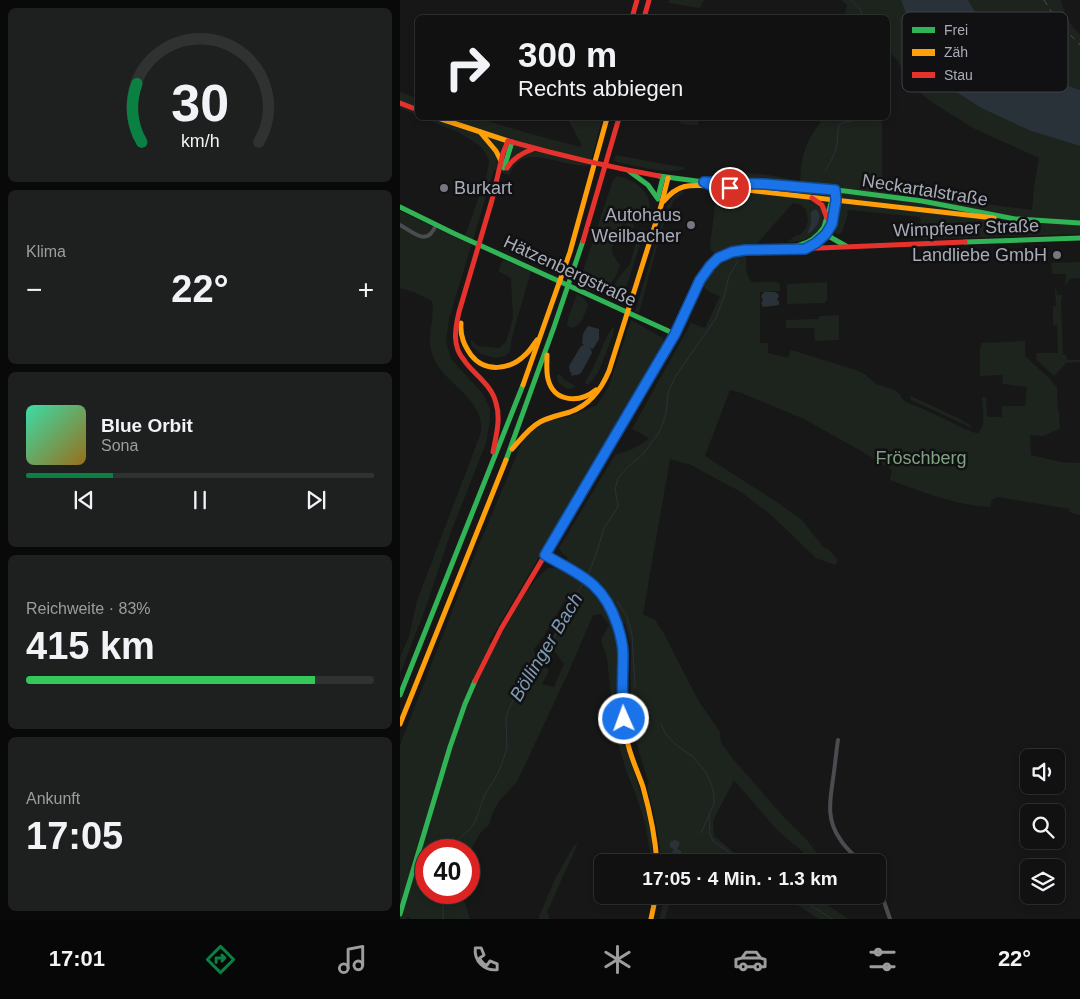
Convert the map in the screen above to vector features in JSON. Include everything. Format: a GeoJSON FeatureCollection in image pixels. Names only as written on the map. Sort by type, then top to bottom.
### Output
{"type":"FeatureCollection","features":[{"type":"Feature","properties":{"kind":"main road"},"geometry":{"type":"LineString","coordinates":[[633,15],[637,0]]}},
{"type":"Feature","properties":{"kind":"main road"},"geometry":{"type":"LineString","coordinates":[[645,15],[649,0]]}},
{"type":"Feature","properties":{"kind":"main road"},"geometry":{"type":"LineString","coordinates":[[400,103],[415,109]]}},
{"type":"Feature","properties":{"kind":"main road","name":"Neckartalstraße"},"geometry":{"type":"LineString","coordinates":[[444,120],[533,149],[629,171],[704,182],[765,184],[835,190],[922,201],[1021,220]]}},
{"type":"Feature","properties":{"kind":"main road"},"geometry":{"type":"LineString","coordinates":[[400,695],[543,331],[564,270],[606,120]]}},
{"type":"Feature","properties":{"kind":"main road"},"geometry":{"type":"LineString","coordinates":[[400,724],[508,453],[548,347],[596,200],[618,120]]}},
{"type":"Feature","properties":{"kind":"main road"},"geometry":{"type":"LineString","coordinates":[[480,132],[496,151],[501,161]]}},
{"type":"Feature","properties":{"kind":"main road"},"geometry":{"type":"LineString","coordinates":[[510,142],[504,149],[496,188],[464,308],[461,327],[462,340],[464,346],[476,362],[494,368],[504,367],[517,362],[526,355],[543,331]]}},
{"type":"Feature","properties":{"kind":"main road"},"geometry":{"type":"LineString","coordinates":[[482,238],[503,175],[510,142]]}},
{"type":"Feature","properties":{"kind":"main road"},"geometry":{"type":"LineString","coordinates":[[503,175],[514,158],[522,152],[533,149]]}},
{"type":"Feature","properties":{"kind":"main road"},"geometry":{"type":"LineString","coordinates":[[629,171],[648,185],[658,199]]}},
{"type":"Feature","properties":{"kind":"main road"},"geometry":{"type":"LineString","coordinates":[[508,453],[535,425],[549,418],[582,407],[598,394],[604,384],[666,177]]}},
{"type":"Feature","properties":{"kind":"main road"},"geometry":{"type":"LineString","coordinates":[[628,304],[661,206],[666,177]]}},
{"type":"Feature","properties":{"kind":"main road","name":"Neckartalstraße"},"geometry":{"type":"LineString","coordinates":[[704,182],[712,186],[970,216],[1080,223]]}},
{"type":"Feature","properties":{"kind":"main road"},"geometry":{"type":"LineString","coordinates":[[661,206],[669,194],[678,187],[686,185],[712,186]]}},
{"type":"Feature","properties":{"kind":"main road"},"geometry":{"type":"LineString","coordinates":[[805,249],[816,243],[832,224],[835,190]]}},
{"type":"Feature","properties":{"kind":"main road"},"geometry":{"type":"LineString","coordinates":[[807,196],[822,206],[827,218]]}},
{"type":"Feature","properties":{"kind":"main road"},"geometry":{"type":"LineString","coordinates":[[823,234],[834,199]]}},
{"type":"Feature","properties":{"kind":"main road","name":"Hätzenbergstraße"},"geometry":{"type":"LineString","coordinates":[[400,207],[675,334]]}},
{"type":"Feature","properties":{"kind":"main road","name":"Wimpfener Straße"},"geometry":{"type":"LineString","coordinates":[[400,914],[455,731],[488,651],[675,334],[700,280],[710,266],[732,252],[800,246],[823,234],[841,244],[854,246]]}},
{"type":"Feature","properties":{"kind":"main road","name":"Wimpfener Straße"},"geometry":{"type":"LineString","coordinates":[[745,250],[1080,238]]}},
{"type":"Feature","properties":{"kind":"main road"},"geometry":{"type":"LineString","coordinates":[[478,253],[459,317],[456,341],[462,358],[490,390],[498,407],[499,428],[489,472]]}},
{"type":"Feature","properties":{"kind":"main road"},"geometry":{"type":"LineString","coordinates":[[548,347],[547,376],[552,387],[563,397],[578,400],[588,397],[598,388],[624,318]]}},
{"type":"Feature","properties":{"kind":"main road"},"geometry":{"type":"LineString","coordinates":[[545,555],[596,586],[612,609],[622,640],[622,709],[627,741],[645,794],[652,821],[657,854]]}},
{"type":"Feature","properties":{"kind":"main road"},"geometry":{"type":"LineString","coordinates":[[652,919],[654,904]]}},
{"type":"Feature","properties":{"kind":"street"},"geometry":{"type":"LineString","coordinates":[[400,225],[422,237],[431,234],[436,225]]}},
{"type":"Feature","properties":{"kind":"street"},"geometry":{"type":"LineString","coordinates":[[838,740],[830,796],[830,815],[840,840],[853,854]]}},
{"type":"Feature","properties":{"kind":"street"},"geometry":{"type":"LineString","coordinates":[[885,904],[890,919]]}},
{"type":"Feature","properties":{"kind":"green space"},"geometry":{"type":"Polygon","coordinates":[[[669,0],[704,0],[700,8],[668,3],[669,0]]]}},
{"type":"Feature","properties":{"kind":"green space"},"geometry":{"type":"Polygon","coordinates":[[[841,0],[901,0],[905,12],[902,12],[902,68],[890,53],[890,15],[844,15],[847,5],[841,0]]]}},
{"type":"Feature","properties":{"kind":"green space"},"geometry":{"type":"Polygon","coordinates":[[[968,0],[1061,0],[1065,12],[975,12],[968,0]]]}},
{"type":"Feature","properties":{"kind":"green space"},"geometry":{"type":"Polygon","coordinates":[[[1068,19],[1080,34],[1080,90],[1068,86],[1068,19]]]}},
{"type":"Feature","properties":{"kind":"green space"},"geometry":{"type":"Polygon","coordinates":[[[400,92],[415,97],[415,114],[400,108],[400,92]]]}},
{"type":"Feature","properties":{"kind":"green space"},"geometry":{"type":"Polygon","coordinates":[[[919,92],[956,92],[983,109],[1031,131],[1080,146],[1080,234],[923,239],[920,217],[849,210],[847,211],[848,214],[842,232],[837,234],[834,232],[838,209],[828,208],[822,226],[812,237],[801,241],[787,242],[800,235],[806,228],[808,220],[806,210],[802,205],[793,203],[755,246],[733,247],[716,253],[711,251],[715,206],[718,200],[723,199],[713,193],[716,170],[768,175],[800,181],[805,148],[822,120],[882,120],[882,191],[1032,210],[1039,158],[975,129],[933,103],[919,92]]]}},
{"type":"Feature","properties":{"kind":"green space"},"geometry":{"type":"Polygon","coordinates":[[[428,120],[485,120],[581,147],[581,143],[568,120],[602,120],[590,166],[536,157],[521,160],[514,166],[509,175],[494,170],[449,319],[446,341],[451,359],[483,394],[490,409],[486,443],[451,532],[427,604],[400,674],[400,658],[409,636],[417,601],[481,428],[479,414],[474,406],[439,368],[434,359],[430,343],[433,315],[432,301],[414,292],[400,288],[400,211],[463,241],[486,178],[489,162],[480,146],[458,132],[428,120]]]}},
{"type":"Feature","properties":{"kind":"green space"},"geometry":{"type":"Polygon","coordinates":[[[681,120],[699,120],[698,125],[680,123],[681,120]]]}},
{"type":"Feature","properties":{"kind":"green space"},"geometry":{"type":"Polygon","coordinates":[[[616,155],[686,168],[672,171],[642,167],[616,162],[614,160],[616,155]]]}},
{"type":"Feature","properties":{"kind":"green space"},"geometry":{"type":"Polygon","coordinates":[[[617,176],[632,181],[641,187],[649,201],[649,211],[647,221],[644,223],[638,221],[633,223],[634,227],[632,228],[623,224],[621,226],[612,248],[612,253],[620,266],[614,279],[606,288],[595,291],[580,286],[582,274],[613,180],[617,176]]]}},
{"type":"Feature","properties":{"kind":"green space"},"geometry":{"type":"Polygon","coordinates":[[[682,191],[684,192],[674,200],[666,218],[639,313],[635,312],[667,206],[673,197],[682,191]]]}},
{"type":"Feature","properties":{"kind":"green space"},"geometry":{"type":"Polygon","coordinates":[[[640,228],[643,229],[644,233],[622,300],[612,300],[608,296],[617,280],[630,264],[640,228]]]}},
{"type":"Feature","properties":{"kind":"green space","name":"Fröschberg"},"geometry":{"type":"Polygon","coordinates":[[[735,255],[746,256],[747,272],[752,282],[780,284],[780,291],[760,292],[760,343],[768,343],[768,353],[788,358],[791,350],[859,371],[876,384],[894,390],[908,403],[972,432],[978,433],[981,430],[983,416],[982,397],[986,397],[987,417],[1002,417],[1002,406],[1025,406],[1027,387],[1003,384],[1002,375],[980,376],[980,348],[982,343],[1025,341],[1025,356],[1057,387],[1060,429],[1043,436],[1030,435],[1031,455],[1061,462],[1080,463],[1080,515],[1069,512],[1070,509],[997,497],[992,500],[990,507],[964,504],[914,489],[890,480],[892,470],[804,419],[730,390],[705,456],[801,519],[824,548],[828,549],[838,560],[835,565],[816,558],[769,513],[741,492],[691,465],[670,459],[643,614],[655,620],[663,632],[698,700],[720,732],[722,744],[817,854],[805,854],[778,831],[734,780],[713,821],[714,836],[736,854],[660,854],[656,825],[647,788],[649,784],[632,723],[631,645],[625,623],[614,625],[618,640],[618,708],[621,732],[645,806],[652,839],[651,854],[645,823],[626,770],[611,717],[607,658],[602,644],[602,638],[609,625],[601,614],[593,615],[517,782],[500,800],[493,812],[489,825],[481,832],[477,839],[415,839],[415,904],[465,904],[470,919],[411,919],[408,917],[400,919],[400,745],[460,591],[519,449],[525,438],[543,423],[568,417],[597,405],[609,386],[631,320],[663,338],[664,344],[661,350],[489,642],[495,646],[518,604],[539,576],[548,568],[561,568],[568,558],[559,548],[615,455],[641,444],[649,438],[632,429],[691,323],[705,328],[720,296],[705,288],[704,278],[719,264],[735,255]],[[565,600],[544,636],[533,650],[543,666],[549,670],[542,684],[554,687],[564,664],[548,643],[557,629],[563,610],[568,603],[565,600]]]}},
{"type":"Feature","properties":{"kind":"green space"},"geometry":{"type":"Polygon","coordinates":[[[503,260],[531,271],[512,337],[510,351],[505,356],[496,358],[481,354],[472,346],[470,339],[478,346],[499,348],[506,342],[513,318],[511,278],[498,271],[503,260]]]}},
{"type":"Feature","properties":{"kind":"green space"},"geometry":{"type":"Polygon","coordinates":[[[1080,262],[1080,278],[1070,279],[1065,286],[1066,274],[1052,274],[1051,263],[1080,262]]]}},
{"type":"Feature","properties":{"kind":"green space"},"geometry":{"type":"Polygon","coordinates":[[[827,282],[827,300],[825,303],[787,304],[787,284],[827,282]]]}},
{"type":"Feature","properties":{"kind":"green space"},"geometry":{"type":"Polygon","coordinates":[[[1055,289],[1057,295],[1062,295],[1063,355],[1066,355],[1067,360],[1080,360],[1080,362],[1066,363],[1054,376],[1036,358],[1037,353],[1058,353],[1057,325],[1053,325],[1053,306],[1056,306],[1055,289]]]}},
{"type":"Feature","properties":{"kind":"green space"},"geometry":{"type":"Polygon","coordinates":[[[577,294],[584,299],[588,306],[581,321],[573,328],[567,326],[577,294]]]}},
{"type":"Feature","properties":{"kind":"green space"},"geometry":{"type":"Polygon","coordinates":[[[839,315],[838,340],[815,341],[814,328],[786,328],[786,320],[819,319],[819,316],[839,315]]]}},
{"type":"Feature","properties":{"kind":"green space"},"geometry":{"type":"Polygon","coordinates":[[[612,328],[614,328],[613,335],[598,373],[587,385],[585,382],[612,328]]]}},
{"type":"Feature","properties":{"kind":"green space"},"geometry":{"type":"Polygon","coordinates":[[[560,374],[563,379],[575,386],[574,388],[568,389],[560,384],[557,380],[557,375],[560,374]]]}},
{"type":"Feature","properties":{"kind":"green space"},"geometry":{"type":"Polygon","coordinates":[[[911,396],[960,419],[973,427],[911,400],[911,396]]]}},
{"type":"Feature","properties":{"kind":"green space"},"geometry":{"type":"Polygon","coordinates":[[[578,843],[547,912],[550,919],[538,919],[556,877],[574,846],[578,843]]]}},
{"type":"Feature","properties":{"kind":"green space"},"geometry":{"type":"Polygon","coordinates":[[[662,904],[669,904],[665,919],[660,919],[662,904]]]}},
{"type":"Feature","properties":{"kind":"green space"},"geometry":{"type":"Polygon","coordinates":[[[797,904],[826,904],[848,919],[819,919],[797,904]]]}},
{"type":"Feature","properties":{"kind":"shaded area"},"geometry":{"type":"Polygon","coordinates":[[[901,0],[968,0],[975,12],[905,12],[901,0]]]}},
{"type":"Feature","properties":{"kind":"shaded area"},"geometry":{"type":"Polygon","coordinates":[[[1068,86],[1080,90],[1080,146],[1031,131],[983,109],[956,92],[1068,92],[1068,86]]]}},
{"type":"Feature","properties":{"kind":"shaded area"},"geometry":{"type":"Polygon","coordinates":[[[816,209],[819,215],[819,222],[813,231],[808,233],[811,213],[816,209]]]}},
{"type":"Feature","properties":{"kind":"shaded area"},"geometry":{"type":"Polygon","coordinates":[[[764,292],[775,292],[778,294],[777,300],[779,305],[763,307],[761,296],[764,292]]]}},
{"type":"Feature","properties":{"kind":"shaded area"},"geometry":{"type":"Polygon","coordinates":[[[588,326],[599,329],[599,339],[593,349],[588,347],[592,353],[581,373],[573,376],[569,366],[581,346],[584,345],[582,343],[583,334],[588,326]]]}},
{"type":"Feature","properties":{"kind":"shaded area"},"geometry":{"type":"Polygon","coordinates":[[[675,840],[679,842],[677,849],[681,851],[682,854],[671,854],[674,850],[670,847],[670,842],[675,840]]]}},
{"type":"Feature","properties":{"kind":"waterway","name":"Böllinger Bach"},"geometry":{"type":"LineString","coordinates":[[851,0],[861,10],[863,15]]}},
{"type":"Feature","properties":{"kind":"waterway","name":"Böllinger Bach"},"geometry":{"type":"LineString","coordinates":[[825,171],[837,146],[839,125],[854,120]]}},
{"type":"Feature","properties":{"kind":"waterway","name":"Böllinger Bach"},"geometry":{"type":"LineString","coordinates":[[587,577],[604,528],[617,509],[615,489],[618,478],[644,453],[660,431],[666,414],[668,393],[675,377],[716,318],[729,276],[738,261]]}},
{"type":"Feature","properties":{"kind":"waterway","name":"Böllinger Bach"},"geometry":{"type":"LineString","coordinates":[[458,839],[475,822],[485,794],[501,766],[507,748],[506,720],[508,711],[525,675],[552,644],[564,611],[585,580]]}},
{"type":"Feature","properties":{"kind":"waterway"},"geometry":{"type":"LineString","coordinates":[[617,601],[627,617],[632,635],[635,687]]}},
{"type":"Feature","properties":{"kind":"waterway"},"geometry":{"type":"LineString","coordinates":[[661,724],[665,733],[675,744],[692,756],[705,771],[714,795],[714,804],[709,815],[710,834],[713,841],[730,854]]}},
{"type":"Feature","properties":{"kind":"waterway"},"geometry":{"type":"LineString","coordinates":[[701,833],[709,815]]}},
{"type":"Feature","properties":{"kind":"waterway","name":"Böllinger Bach"},"geometry":{"type":"LineString","coordinates":[[443,904],[443,919]]}},
{"type":"Feature","properties":{"kind":"waterway"},"geometry":{"type":"LineString","coordinates":[[809,904],[832,919]]}},
{"type":"Feature","properties":{"kind":"railway"},"geometry":{"type":"LineString","coordinates":[[1044,0],[1052,12]]}},
{"type":"Feature","properties":{"kind":"railway"},"geometry":{"type":"LineString","coordinates":[[1068,32],[1080,45]]}},
{"type":"Feature","properties":{"kind":"traffic: fast"},"geometry":{"type":"LineString","coordinates":[[504,168],[512,142]]}},
{"type":"Feature","properties":{"kind":"traffic: fast"},"geometry":{"type":"LineString","coordinates":[[629,171],[648,185],[658,199]]}},
{"type":"Feature","properties":{"kind":"traffic: fast"},"geometry":{"type":"LineString","coordinates":[[659,176],[704,182],[765,184],[845,191],[922,201],[1021,220]]}},
{"type":"Feature","properties":{"kind":"traffic: fast"},"geometry":{"type":"LineString","coordinates":[[658,197],[663,177]]}},
{"type":"Feature","properties":{"kind":"traffic: fast"},"geometry":{"type":"LineString","coordinates":[[561,528],[658,365],[689,307],[699,282],[710,266],[728,254],[742,250],[787,248],[801,245],[814,238],[824,227],[835,190]]}},
{"type":"Feature","properties":{"kind":"traffic: fast"},"geometry":{"type":"LineString","coordinates":[[400,207],[675,334]]}},
{"type":"Feature","properties":{"kind":"traffic: fast"},"geometry":{"type":"LineString","coordinates":[[1018,219],[1080,223]]}},
{"type":"Feature","properties":{"kind":"traffic: fast"},"geometry":{"type":"LineString","coordinates":[[823,233],[846,246]]}},
{"type":"Feature","properties":{"kind":"traffic: fast"},"geometry":{"type":"LineString","coordinates":[[965,242],[1080,238]]}},
{"type":"Feature","properties":{"kind":"traffic: fast"},"geometry":{"type":"LineString","coordinates":[[506,460],[583,241]]}},
{"type":"Feature","properties":{"kind":"traffic: fast"},"geometry":{"type":"LineString","coordinates":[[400,695],[523,385]]}},
{"type":"Feature","properties":{"kind":"traffic: fast"},"geometry":{"type":"LineString","coordinates":[[400,914],[450,747],[475,681]]}},
{"type":"Feature","properties":{"kind":"traffic: slow"},"geometry":{"type":"LineString","coordinates":[[444,120],[508,141]]}},
{"type":"Feature","properties":{"kind":"traffic: slow"},"geometry":{"type":"LineString","coordinates":[[523,385],[570,252],[606,120]]}},
{"type":"Feature","properties":{"kind":"traffic: slow"},"geometry":{"type":"LineString","coordinates":[[480,132],[496,151],[501,161]]}},
{"type":"Feature","properties":{"kind":"traffic: slow"},"geometry":{"type":"LineString","coordinates":[[512,449],[536,424],[577,409],[589,401],[602,384],[609,371],[668,178]]}},
{"type":"Feature","properties":{"kind":"traffic: slow"},"geometry":{"type":"LineString","coordinates":[[708,184],[712,186],[994,218]]}},
{"type":"Feature","properties":{"kind":"traffic: slow"},"geometry":{"type":"LineString","coordinates":[[664,201],[669,195],[685,186],[712,186]]}},
{"type":"Feature","properties":{"kind":"traffic: slow"},"geometry":{"type":"LineString","coordinates":[[808,247],[821,238],[830,227],[835,214],[836,198]]}},
{"type":"Feature","properties":{"kind":"traffic: slow"},"geometry":{"type":"LineString","coordinates":[[461,323],[464,344],[471,355],[483,365],[490,367],[505,366],[519,360],[537,340]]}},
{"type":"Feature","properties":{"kind":"traffic: slow"},"geometry":{"type":"LineString","coordinates":[[547,355],[548,379],[556,393],[575,399],[596,390]]}},
{"type":"Feature","properties":{"kind":"traffic: slow"},"geometry":{"type":"LineString","coordinates":[[400,724],[506,460]]}},
{"type":"Feature","properties":{"kind":"traffic: slow"},"geometry":{"type":"LineString","coordinates":[[545,555],[577,572],[594,584],[607,600],[616,618],[622,658],[624,721],[627,740],[648,806],[656,854]]}},
{"type":"Feature","properties":{"kind":"traffic: slow"},"geometry":{"type":"LineString","coordinates":[[651,919],[654,904]]}},
{"type":"Feature","properties":{"kind":"traffic: jam"},"geometry":{"type":"LineString","coordinates":[[633,15],[637,0]]}},
{"type":"Feature","properties":{"kind":"traffic: jam"},"geometry":{"type":"LineString","coordinates":[[645,15],[649,0]]}},
{"type":"Feature","properties":{"kind":"traffic: jam"},"geometry":{"type":"LineString","coordinates":[[400,103],[415,109]]}},
{"type":"Feature","properties":{"kind":"traffic: jam"},"geometry":{"type":"LineString","coordinates":[[583,241],[618,120]]}},
{"type":"Feature","properties":{"kind":"traffic: jam"},"geometry":{"type":"LineString","coordinates":[[508,141],[621,169],[659,176]]}},
{"type":"Feature","properties":{"kind":"traffic: jam"},"geometry":{"type":"LineString","coordinates":[[493,452],[498,421],[495,400],[489,388],[460,355],[456,343],[456,331],[459,312],[492,200],[503,153],[508,141]]}},
{"type":"Feature","properties":{"kind":"traffic: jam"},"geometry":{"type":"LineString","coordinates":[[507,168],[518,156],[533,149]]}},
{"type":"Feature","properties":{"kind":"traffic: jam"},"geometry":{"type":"LineString","coordinates":[[812,198],[822,205],[827,218]]}},
{"type":"Feature","properties":{"kind":"traffic: jam"},"geometry":{"type":"LineString","coordinates":[[795,249],[965,242]]}},
{"type":"Feature","properties":{"kind":"traffic: jam"},"geometry":{"type":"LineString","coordinates":[[475,681],[501,629],[561,528]]}},
{"type":"Feature","properties":{"kind":"place","name":"Burkart"},"geometry":{"type":"Point","coordinates":[444,188]}},
{"type":"Feature","properties":{"kind":"place","name":"Autohaus Weilbacher"},"geometry":{"type":"Point","coordinates":[691,225]}},
{"type":"Feature","properties":{"kind":"place","name":"Landliebe GmbH"},"geometry":{"type":"Point","coordinates":[1057,255]}},
{"type":"Feature","properties":{"kind":"route"},"geometry":{"type":"LineString","coordinates":[[624,719],[622,709],[622,640],[612,609],[596,586],[578,573],[545,555],[675,334],[700,280],[710,266],[723,256],[742,250],[805,249],[816,243],[826,234],[832,224],[836,200],[835,190],[765,184],[704,182],[712,186],[730,188]]}}]}
